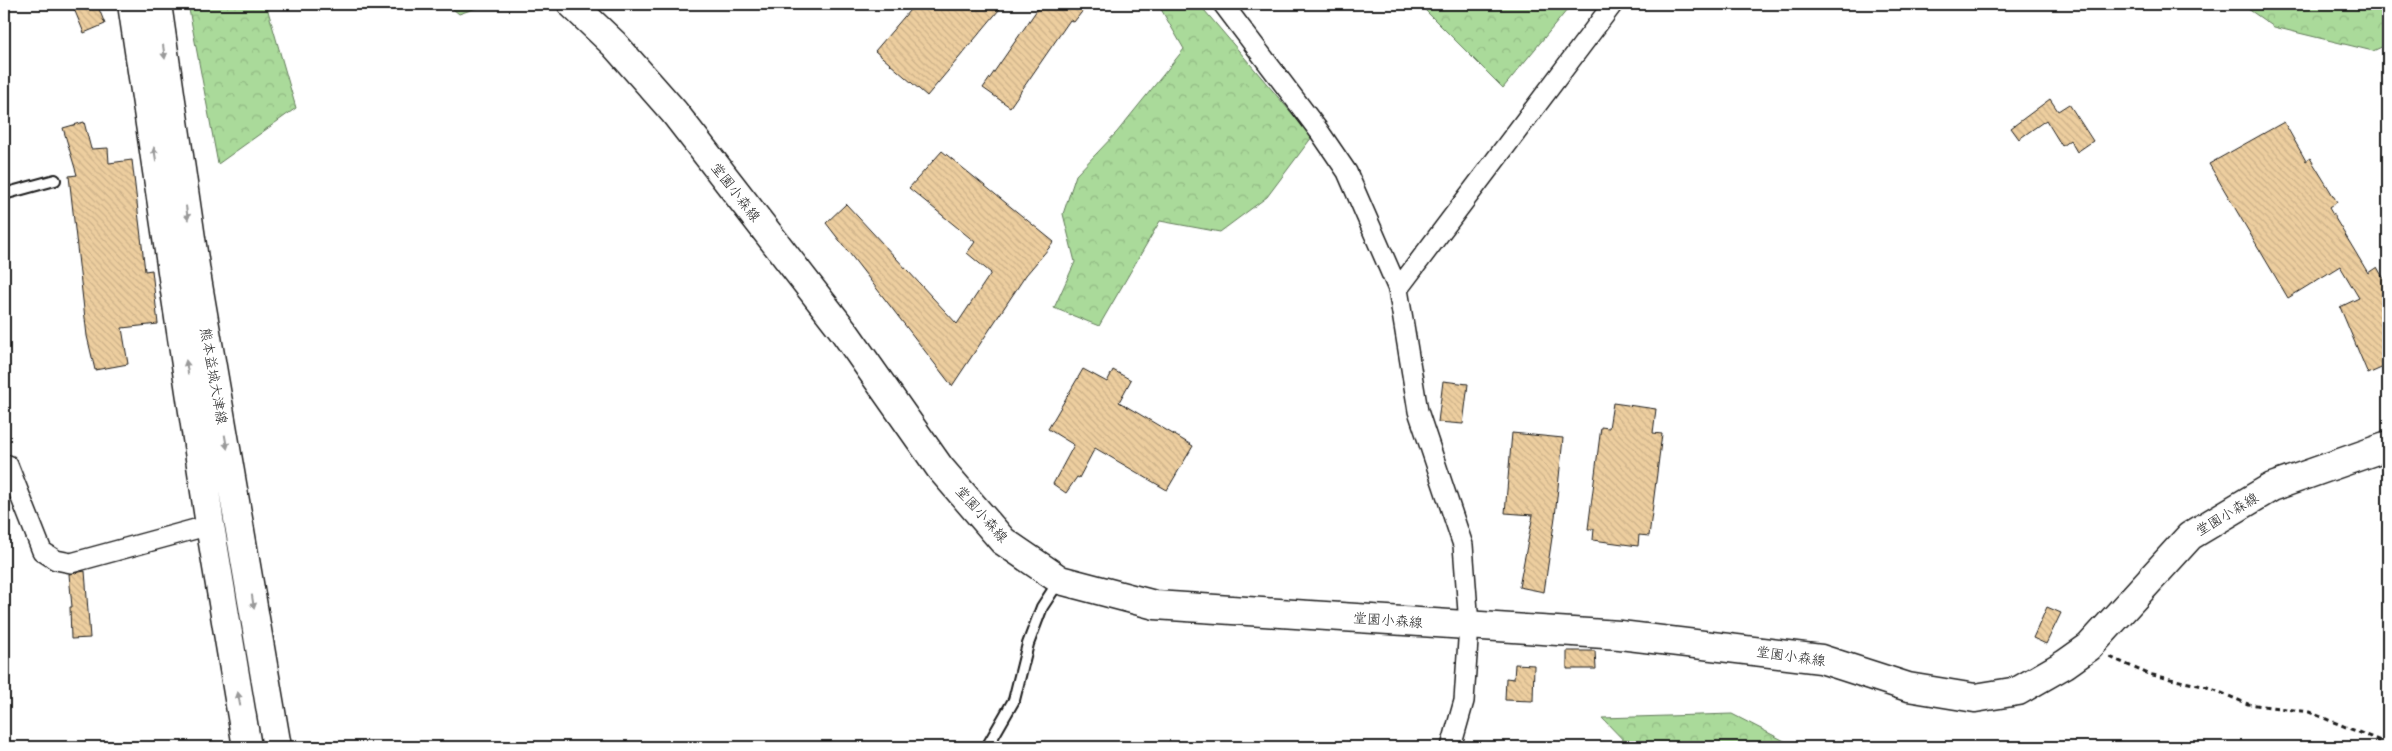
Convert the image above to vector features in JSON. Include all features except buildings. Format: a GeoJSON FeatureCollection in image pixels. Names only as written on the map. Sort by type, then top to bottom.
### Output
{"type":"FeatureCollection","features":[{"type":"Feature","properties":{"kind":"main road","name":"熊本益城大津線"},"geometry":{"type":"LineString","coordinates":[[132,4],[210,525],[247,747]]}},
{"type":"Feature","properties":{"kind":"main road","name":"熊本益城大津線"},"geometry":{"type":"LineString","coordinates":[[157,4],[196,273],[277,747]]}},
{"type":"Feature","properties":{"kind":"main road","name":"堂園小森線"},"geometry":{"type":"LineString","coordinates":[[572,4],[614,44],[674,112],[843,330],[940,468],[1003,541],[1060,580],[1155,605],[1620,635],[1821,659],[1908,687],[1974,698],[2018,691],[2065,664],[2089,647],[2190,536],[2272,487],[2388,446]]}},
{"type":"Feature","properties":{"kind":"street"},"geometry":{"type":"LineString","coordinates":[[1223,4],[1319,131],[1347,172],[1398,289],[1418,411],[1463,545],[1469,625],[1464,701],[1451,747]]}},
{"type":"Feature","properties":{"kind":"street"},"geometry":{"type":"LineString","coordinates":[[1398,289],[1613,4]]}},
{"type":"Feature","properties":{"kind":"street"},"geometry":{"type":"LineString","coordinates":[[4,465],[8,465],[42,551],[56,560],[71,563],[210,525]]}},
{"type":"Feature","properties":{"kind":"lane"},"geometry":{"type":"LineString","coordinates":[[4,194],[54,180]]}},
{"type":"Feature","properties":{"kind":"lane"},"geometry":{"type":"LineString","coordinates":[[987,747],[1014,700],[1028,644],[1042,607],[1060,580]]}},
{"type":"Feature","properties":{"kind":"path"},"geometry":{"type":"LineString","coordinates":[[2089,647],[2148,674],[2207,687],[2248,704],[2309,712],[2388,744]]}},
{"type":"Feature","properties":{"kind":"green space"},"geometry":{"type":"Polygon","coordinates":[[[188,4],[266,4],[296,108],[218,164],[188,4]]]}},
{"type":"Feature","properties":{"kind":"green space"},"geometry":{"type":"Polygon","coordinates":[[[447,4],[488,4],[459,14],[447,4]]]}},
{"type":"Feature","properties":{"kind":"green space"},"geometry":{"type":"Polygon","coordinates":[[[1158,4],[1199,4],[1312,137],[1267,197],[1220,232],[1160,221],[1099,326],[1054,308],[1075,262],[1063,214],[1076,175],[1117,132],[1184,49],[1158,4]]]}},
{"type":"Feature","properties":{"kind":"green space"},"geometry":{"type":"Polygon","coordinates":[[[1419,4],[1572,4],[1503,88],[1419,4]]]}},
{"type":"Feature","properties":{"kind":"green space"},"geometry":{"type":"Polygon","coordinates":[[[2241,4],[2388,4],[2388,44],[2373,51],[2274,27],[2241,4]]]}},
{"type":"Feature","properties":{"kind":"green space"},"geometry":{"type":"Polygon","coordinates":[[[1732,714],[1796,747],[1630,747],[1602,718],[1732,714]]]}}]}
